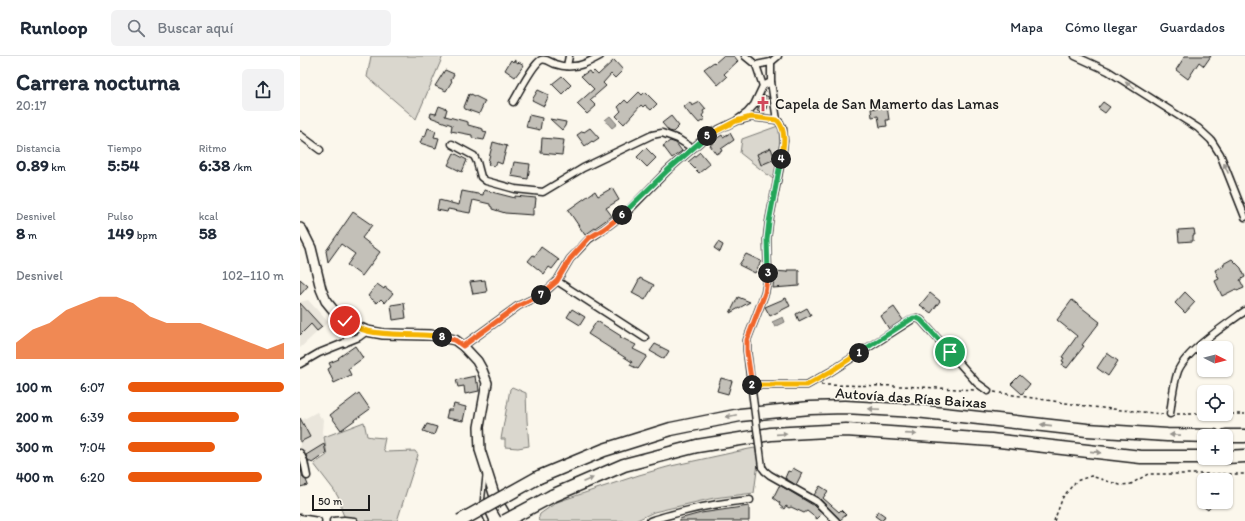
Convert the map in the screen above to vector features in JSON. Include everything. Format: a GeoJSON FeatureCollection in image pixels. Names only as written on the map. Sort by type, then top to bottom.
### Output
{"type":"FeatureCollection","features":[{"type":"Feature","properties":{"kind":"highway","name":"Autovía das Rías Baixas"},"geometry":{"type":"LineString","coordinates":[[460,521],[539,478],[604,450],[671,429],[740,414],[810,408],[845,407],[916,411],[1087,430],[1197,436]]}},
{"type":"Feature","properties":{"kind":"highway"},"geometry":{"type":"LineString","coordinates":[[506,521],[552,496],[624,465],[697,446],[771,434],[846,430],[991,440],[1141,457],[1197,457]]}},
{"type":"Feature","properties":{"kind":"highway"},"geometry":{"type":"LineString","coordinates":[[1233,436],[1245,436]]}},
{"type":"Feature","properties":{"kind":"highway"},"geometry":{"type":"LineString","coordinates":[[1233,457],[1245,456]]}},
{"type":"Feature","properties":{"kind":"street"},"geometry":{"type":"LineString","coordinates":[[567,66],[569,56]]}},
{"type":"Feature","properties":{"kind":"street"},"geometry":{"type":"LineString","coordinates":[[513,102],[537,63],[542,60],[548,60],[556,64],[567,66],[575,66],[584,64],[600,56]]}},
{"type":"Feature","properties":{"kind":"street"},"geometry":{"type":"LineString","coordinates":[[745,56],[756,65],[763,86]]}},
{"type":"Feature","properties":{"kind":"street"},"geometry":{"type":"LineString","coordinates":[[756,65],[771,62],[778,56]]}},
{"type":"Feature","properties":{"kind":"street"},"geometry":{"type":"LineString","coordinates":[[1075,56],[1108,71],[1198,128],[1211,140],[1220,154],[1245,217]]}},
{"type":"Feature","properties":{"kind":"street"},"geometry":{"type":"LineString","coordinates":[[771,62],[771,82],[777,120],[783,129],[784,141],[769,222],[767,239],[768,276],[766,287],[747,340],[751,388],[762,466],[765,472],[816,502],[836,521]]}},
{"type":"Feature","properties":{"kind":"street"},"geometry":{"type":"LineString","coordinates":[[463,346],[518,306],[543,294],[557,281],[570,259],[589,238],[604,229],[629,210],[692,148],[710,134],[736,121],[747,113],[754,105],[763,86],[771,82]]}},
{"type":"Feature","properties":{"kind":"street"},"geometry":{"type":"LineString","coordinates":[[736,121],[751,117],[777,120]]}},
{"type":"Feature","properties":{"kind":"street"},"geometry":{"type":"LineString","coordinates":[[452,144],[474,156],[481,177],[486,181],[515,189],[543,192],[583,168],[652,135],[662,132],[678,138],[692,148]]}},
{"type":"Feature","properties":{"kind":"street"},"geometry":{"type":"LineString","coordinates":[[300,135],[320,150]]}},
{"type":"Feature","properties":{"kind":"street"},"geometry":{"type":"LineString","coordinates":[[300,228],[311,248],[321,290],[326,301],[345,321],[367,331],[383,334],[431,335],[455,340],[477,361],[487,383],[479,426],[480,450],[495,497],[509,521]]}},
{"type":"Feature","properties":{"kind":"street"},"geometry":{"type":"LineString","coordinates":[[557,281],[645,338]]}},
{"type":"Feature","properties":{"kind":"street"},"geometry":{"type":"LineString","coordinates":[[1170,414],[1173,389],[1179,370],[1192,353],[1212,335],[1245,311]]}},
{"type":"Feature","properties":{"kind":"street"},"geometry":{"type":"LineString","coordinates":[[751,388],[807,385],[830,372],[913,318],[917,318],[921,320],[978,383],[988,391]]}},
{"type":"Feature","properties":{"kind":"street"},"geometry":{"type":"LineString","coordinates":[[345,343],[354,326]]}},
{"type":"Feature","properties":{"kind":"street"},"geometry":{"type":"LineString","coordinates":[[300,364],[319,353],[359,337],[367,331]]}},
{"type":"Feature","properties":{"kind":"street"},"geometry":{"type":"LineString","coordinates":[[300,453],[304,461],[307,476]]}},
{"type":"Feature","properties":{"kind":"street"},"geometry":{"type":"LineString","coordinates":[[650,521],[702,507],[727,502],[750,500]]}},
{"type":"Feature","properties":{"kind":"street"},"geometry":{"type":"LineString","coordinates":[[300,518],[318,521]]}},
{"type":"Feature","properties":{"kind":"street"},"geometry":{"type":"LineString","coordinates":[[333,521],[354,521]]}},
{"type":"Feature","properties":{"kind":"lane"},"geometry":{"type":"LineString","coordinates":[[486,470],[482,505],[483,515],[487,521]]}},
{"type":"Feature","properties":{"kind":"path"},"geometry":{"type":"LineString","coordinates":[[807,385],[902,386],[988,391],[1092,407],[1150,414],[1245,414]]}},
{"type":"Feature","properties":{"kind":"path"},"geometry":{"type":"LineString","coordinates":[[1054,521],[1063,497],[1076,481],[1091,476],[1120,485],[1130,484],[1148,474],[1245,474]]}},
{"type":"Feature","properties":{"kind":"shaded area"},"geometry":{"type":"Polygon","coordinates":[[[371,56],[443,56],[416,119],[367,77],[371,56]]]}},
{"type":"Feature","properties":{"kind":"shaded area"},"geometry":{"type":"Polygon","coordinates":[[[610,116],[617,124],[612,128],[605,120],[610,116]]]}},
{"type":"Feature","properties":{"kind":"shaded area"},"geometry":{"type":"Polygon","coordinates":[[[778,126],[780,132],[780,145],[773,179],[740,153],[742,139],[778,126]]]}},
{"type":"Feature","properties":{"kind":"shaded area"},"geometry":{"type":"Polygon","coordinates":[[[308,300],[328,322],[300,348],[300,302],[308,300]]]}},
{"type":"Feature","properties":{"kind":"shaded area"},"geometry":{"type":"Polygon","coordinates":[[[783,317],[785,322],[775,327],[772,322],[783,317]]]}},
{"type":"Feature","properties":{"kind":"shaded area"},"geometry":{"type":"Polygon","coordinates":[[[512,387],[526,393],[529,446],[518,448],[505,447],[505,439],[501,439],[510,389],[512,387]]]}},
{"type":"Feature","properties":{"kind":"shaded area"},"geometry":{"type":"Polygon","coordinates":[[[317,412],[323,419],[322,432],[326,453],[312,463],[300,451],[300,421],[317,412]]]}},
{"type":"Feature","properties":{"kind":"shaded area"},"geometry":{"type":"Polygon","coordinates":[[[364,422],[367,436],[385,438],[383,448],[385,452],[415,451],[418,455],[397,521],[343,521],[344,516],[341,509],[341,502],[334,490],[314,464],[327,455],[324,437],[364,422]]]}},
{"type":"Feature","properties":{"kind":"shaded area"},"geometry":{"type":"Polygon","coordinates":[[[755,448],[758,463],[754,493],[714,498],[654,512],[635,521],[538,520],[540,514],[557,502],[671,466],[755,448]]]}},
{"type":"Feature","properties":{"kind":"building"},"geometry":{"type":"Polygon","coordinates":[[[723,56],[734,56],[738,61],[724,74],[727,77],[718,85],[704,69],[714,62],[715,63],[723,56]]]}},
{"type":"Feature","properties":{"kind":"building"},"geometry":{"type":"Polygon","coordinates":[[[1185,56],[1211,56],[1204,66],[1199,62],[1188,79],[1176,70],[1185,56]]]}},
{"type":"Feature","properties":{"kind":"building"},"geometry":{"type":"Polygon","coordinates":[[[511,60],[524,65],[515,77],[505,70],[511,60]]]}},
{"type":"Feature","properties":{"kind":"building"},"geometry":{"type":"Polygon","coordinates":[[[614,60],[623,70],[615,78],[611,74],[603,83],[606,86],[590,100],[596,106],[587,114],[577,104],[594,89],[581,76],[589,71],[591,74],[594,71],[598,75],[614,60]]]}},
{"type":"Feature","properties":{"kind":"building"},"geometry":{"type":"Polygon","coordinates":[[[445,70],[454,74],[446,91],[435,86],[445,70]]]}},
{"type":"Feature","properties":{"kind":"building"},"geometry":{"type":"Polygon","coordinates":[[[562,76],[571,85],[562,94],[552,84],[562,76]]]}},
{"type":"Feature","properties":{"kind":"building"},"geometry":{"type":"Polygon","coordinates":[[[538,90],[549,95],[544,106],[532,100],[538,90]]]}},
{"type":"Feature","properties":{"kind":"building"},"geometry":{"type":"Polygon","coordinates":[[[639,92],[642,95],[645,92],[657,104],[651,110],[645,105],[643,107],[641,105],[624,124],[616,116],[621,111],[618,107],[625,100],[628,103],[639,92]]]}},
{"type":"Feature","properties":{"kind":"building"},"geometry":{"type":"Polygon","coordinates":[[[469,94],[485,101],[479,114],[465,109],[464,107],[469,94]]]}},
{"type":"Feature","properties":{"kind":"building","name":"Capela de San Mamerto das Lamas"},"geometry":{"type":"Polygon","coordinates":[[[764,95],[769,97],[765,113],[757,111],[764,95]]]}},
{"type":"Feature","properties":{"kind":"building"},"geometry":{"type":"Polygon","coordinates":[[[690,102],[692,106],[700,102],[706,109],[703,111],[704,113],[702,116],[705,119],[699,123],[684,107],[690,102]]]}},
{"type":"Feature","properties":{"kind":"building"},"geometry":{"type":"Polygon","coordinates":[[[1103,102],[1110,107],[1105,113],[1098,108],[1103,102]]]}},
{"type":"Feature","properties":{"kind":"building"},"geometry":{"type":"Polygon","coordinates":[[[439,106],[447,109],[445,116],[468,122],[468,125],[483,129],[483,131],[487,132],[484,140],[472,138],[472,135],[451,131],[452,125],[430,117],[431,113],[436,114],[439,106]]]}},
{"type":"Feature","properties":{"kind":"building"},"geometry":{"type":"Polygon","coordinates":[[[887,106],[889,120],[886,120],[887,126],[880,127],[878,116],[872,117],[871,109],[887,106]]]}},
{"type":"Feature","properties":{"kind":"building"},"geometry":{"type":"Polygon","coordinates":[[[529,115],[542,118],[540,130],[526,127],[529,115]]]}},
{"type":"Feature","properties":{"kind":"building"},"geometry":{"type":"Polygon","coordinates":[[[671,116],[679,126],[673,132],[669,131],[662,123],[671,116]]]}},
{"type":"Feature","properties":{"kind":"building"},"geometry":{"type":"Polygon","coordinates":[[[550,119],[566,122],[565,126],[562,130],[550,119]]]}},
{"type":"Feature","properties":{"kind":"building"},"geometry":{"type":"Polygon","coordinates":[[[428,128],[436,131],[434,137],[439,138],[436,148],[420,143],[423,136],[425,137],[428,128]]]}},
{"type":"Feature","properties":{"kind":"building"},"geometry":{"type":"Polygon","coordinates":[[[590,128],[599,138],[585,146],[577,135],[590,128]]]}},
{"type":"Feature","properties":{"kind":"building"},"geometry":{"type":"Polygon","coordinates":[[[730,133],[734,140],[721,149],[722,151],[716,154],[710,145],[722,135],[723,137],[730,133]]]}},
{"type":"Feature","properties":{"kind":"building"},"geometry":{"type":"Polygon","coordinates":[[[542,138],[564,140],[562,155],[541,153],[542,138]]]}},
{"type":"Feature","properties":{"kind":"building"},"geometry":{"type":"Polygon","coordinates":[[[670,141],[676,143],[682,151],[672,158],[663,146],[670,141]]]}},
{"type":"Feature","properties":{"kind":"building"},"geometry":{"type":"Polygon","coordinates":[[[493,142],[507,146],[502,164],[497,162],[495,166],[488,165],[493,142]]]}},
{"type":"Feature","properties":{"kind":"building"},"geometry":{"type":"Polygon","coordinates":[[[646,148],[656,158],[647,167],[637,157],[646,148]]]}},
{"type":"Feature","properties":{"kind":"building"},"geometry":{"type":"Polygon","coordinates":[[[771,148],[775,159],[761,165],[757,154],[771,148]]]}},
{"type":"Feature","properties":{"kind":"building"},"geometry":{"type":"Polygon","coordinates":[[[700,152],[710,164],[699,173],[688,162],[700,152]]]}},
{"type":"Feature","properties":{"kind":"building"},"geometry":{"type":"Polygon","coordinates":[[[454,153],[467,160],[462,172],[448,165],[454,153]]]}},
{"type":"Feature","properties":{"kind":"building"},"geometry":{"type":"Polygon","coordinates":[[[514,162],[530,164],[528,179],[511,176],[514,162]]]}},
{"type":"Feature","properties":{"kind":"building"},"geometry":{"type":"Polygon","coordinates":[[[612,188],[619,200],[606,208],[612,216],[585,235],[568,210],[595,191],[598,196],[612,188]]]}},
{"type":"Feature","properties":{"kind":"building"},"geometry":{"type":"Polygon","coordinates":[[[484,190],[515,198],[515,196],[536,198],[535,208],[533,208],[533,215],[505,213],[492,209],[490,204],[473,200],[470,213],[448,209],[447,212],[437,210],[439,200],[459,205],[462,191],[483,195],[484,190]]]}},
{"type":"Feature","properties":{"kind":"building"},"geometry":{"type":"Polygon","coordinates":[[[353,212],[372,225],[362,238],[380,252],[362,276],[347,265],[355,254],[341,244],[328,262],[326,251],[353,212]]]}},
{"type":"Feature","properties":{"kind":"building"},"geometry":{"type":"Polygon","coordinates":[[[1194,229],[1195,235],[1193,235],[1193,241],[1179,242],[1178,230],[1194,229]]]}},
{"type":"Feature","properties":{"kind":"building"},"geometry":{"type":"Polygon","coordinates":[[[718,242],[723,245],[720,252],[714,248],[718,242]]]}},
{"type":"Feature","properties":{"kind":"building"},"geometry":{"type":"Polygon","coordinates":[[[541,247],[559,260],[552,269],[549,267],[544,274],[528,261],[533,255],[535,256],[541,247]]]}},
{"type":"Feature","properties":{"kind":"building"},"geometry":{"type":"Polygon","coordinates":[[[746,254],[761,261],[755,273],[739,265],[746,254]]]}},
{"type":"Feature","properties":{"kind":"building"},"geometry":{"type":"Polygon","coordinates":[[[1232,259],[1241,268],[1245,277],[1240,280],[1244,288],[1237,291],[1236,289],[1222,296],[1215,281],[1219,279],[1215,270],[1224,266],[1223,264],[1232,259]]]}},
{"type":"Feature","properties":{"kind":"building"},"geometry":{"type":"Polygon","coordinates":[[[787,270],[799,270],[799,286],[773,288],[774,271],[787,272],[787,270]]]}},
{"type":"Feature","properties":{"kind":"building"},"geometry":{"type":"Polygon","coordinates":[[[640,278],[654,285],[645,300],[632,293],[640,278]]]}},
{"type":"Feature","properties":{"kind":"building"},"geometry":{"type":"Polygon","coordinates":[[[300,279],[308,286],[300,295],[300,279]]]}},
{"type":"Feature","properties":{"kind":"building"},"geometry":{"type":"Polygon","coordinates":[[[485,280],[487,292],[473,294],[470,282],[485,280]]]}},
{"type":"Feature","properties":{"kind":"building"},"geometry":{"type":"Polygon","coordinates":[[[377,284],[384,289],[385,287],[393,293],[385,303],[381,299],[377,303],[368,296],[377,284]]]}},
{"type":"Feature","properties":{"kind":"building"},"geometry":{"type":"Polygon","coordinates":[[[1185,292],[1195,302],[1185,313],[1175,303],[1185,292]]]}},
{"type":"Feature","properties":{"kind":"building"},"geometry":{"type":"Polygon","coordinates":[[[930,293],[940,301],[931,313],[920,305],[930,293]]]}},
{"type":"Feature","properties":{"kind":"building"},"geometry":{"type":"Polygon","coordinates":[[[738,297],[750,302],[730,313],[738,297]]]}},
{"type":"Feature","properties":{"kind":"building"},"geometry":{"type":"Polygon","coordinates":[[[786,298],[790,306],[770,316],[765,307],[786,298]]]}},
{"type":"Feature","properties":{"kind":"building"},"geometry":{"type":"Polygon","coordinates":[[[1072,300],[1100,322],[1082,345],[1084,346],[1067,368],[1062,365],[1064,358],[1062,357],[1077,336],[1057,320],[1072,300]]]}},
{"type":"Feature","properties":{"kind":"building"},"geometry":{"type":"Polygon","coordinates":[[[300,303],[322,327],[317,331],[311,324],[300,335],[300,303]]]}},
{"type":"Feature","properties":{"kind":"building"},"geometry":{"type":"Polygon","coordinates":[[[404,303],[406,318],[393,320],[391,305],[404,303]]]}},
{"type":"Feature","properties":{"kind":"building"},"geometry":{"type":"Polygon","coordinates":[[[894,307],[903,320],[889,329],[881,316],[894,307]]]}},
{"type":"Feature","properties":{"kind":"building"},"geometry":{"type":"Polygon","coordinates":[[[807,308],[811,315],[799,321],[796,314],[807,308]]]}},
{"type":"Feature","properties":{"kind":"building"},"geometry":{"type":"Polygon","coordinates":[[[572,309],[585,317],[580,325],[567,317],[572,309]]]}},
{"type":"Feature","properties":{"kind":"building"},"geometry":{"type":"Polygon","coordinates":[[[597,321],[621,336],[620,337],[636,345],[633,349],[647,356],[638,369],[630,365],[632,362],[588,334],[597,321]]]}},
{"type":"Feature","properties":{"kind":"building"},"geometry":{"type":"Polygon","coordinates":[[[655,344],[669,351],[664,359],[650,351],[655,344]]]}},
{"type":"Feature","properties":{"kind":"building"},"geometry":{"type":"Polygon","coordinates":[[[355,346],[363,358],[348,369],[351,375],[334,383],[328,369],[331,367],[329,363],[339,359],[338,358],[355,346]]]}},
{"type":"Feature","properties":{"kind":"building"},"geometry":{"type":"Polygon","coordinates":[[[1107,353],[1118,361],[1108,376],[1097,368],[1107,353]]]}},
{"type":"Feature","properties":{"kind":"building"},"geometry":{"type":"Polygon","coordinates":[[[1020,375],[1030,384],[1022,394],[1011,384],[1020,375]]]}},
{"type":"Feature","properties":{"kind":"building"},"geometry":{"type":"Polygon","coordinates":[[[475,376],[476,383],[478,382],[479,391],[465,394],[464,386],[458,387],[456,380],[475,376]]]}},
{"type":"Feature","properties":{"kind":"building"},"geometry":{"type":"Polygon","coordinates":[[[721,378],[732,381],[728,394],[717,391],[721,378]]]}},
{"type":"Feature","properties":{"kind":"building"},"geometry":{"type":"Polygon","coordinates":[[[359,393],[370,409],[341,430],[330,415],[359,393]]]}},
{"type":"Feature","properties":{"kind":"building"},"geometry":{"type":"Polygon","coordinates":[[[454,404],[466,407],[463,421],[446,418],[448,410],[452,410],[454,404]]]}},
{"type":"Feature","properties":{"kind":"building"},"geometry":{"type":"Polygon","coordinates":[[[300,418],[310,437],[300,442],[300,418]]]}},
{"type":"Feature","properties":{"kind":"building"},"geometry":{"type":"Polygon","coordinates":[[[427,424],[437,427],[434,435],[423,431],[427,424]]]}},
{"type":"Feature","properties":{"kind":"building"},"geometry":{"type":"Polygon","coordinates":[[[324,444],[326,453],[312,463],[309,462],[306,455],[324,444]]]}},
{"type":"Feature","properties":{"kind":"building"},"geometry":{"type":"Polygon","coordinates":[[[300,464],[303,477],[308,485],[300,487],[300,464]]]}},
{"type":"Feature","properties":{"kind":"building"},"geometry":{"type":"Polygon","coordinates":[[[793,468],[802,473],[796,485],[785,478],[788,471],[791,472],[793,468]]]}},
{"type":"Feature","properties":{"kind":"building"},"geometry":{"type":"Polygon","coordinates":[[[779,486],[813,505],[822,514],[817,519],[807,511],[804,513],[786,506],[784,509],[779,505],[780,503],[773,498],[779,486]]]}},
{"type":"Feature","properties":{"kind":"building"},"geometry":{"type":"Polygon","coordinates":[[[820,486],[828,491],[823,498],[839,512],[841,510],[846,515],[840,520],[819,498],[814,495],[820,486]]]}},
{"type":"Feature","properties":{"kind":"building"},"geometry":{"type":"Polygon","coordinates":[[[749,506],[749,521],[679,521],[679,519],[701,513],[749,506]]]}},
{"type":"Feature","properties":{"kind":"building"},"geometry":{"type":"Polygon","coordinates":[[[878,511],[885,516],[882,521],[875,516],[878,511]]]}},
{"type":"Feature","properties":{"kind":"place","name":"Capela de San Mamerto das Lamas"},"geometry":{"type":"Point","coordinates":[763,104]}},
{"type":"Feature","properties":{"kind":"route"},"geometry":{"type":"LineString","coordinates":[[345,321],[367,331],[383,334],[431,335],[455,340],[463,346],[518,306],[543,294],[557,281],[570,259],[589,238],[604,229],[629,210],[692,148],[710,134],[736,121],[751,117],[777,120],[783,129],[784,141],[769,222],[767,239],[768,276],[765,293],[747,340],[751,385],[807,385],[846,362],[913,318],[921,320],[950,352]]}}]}
